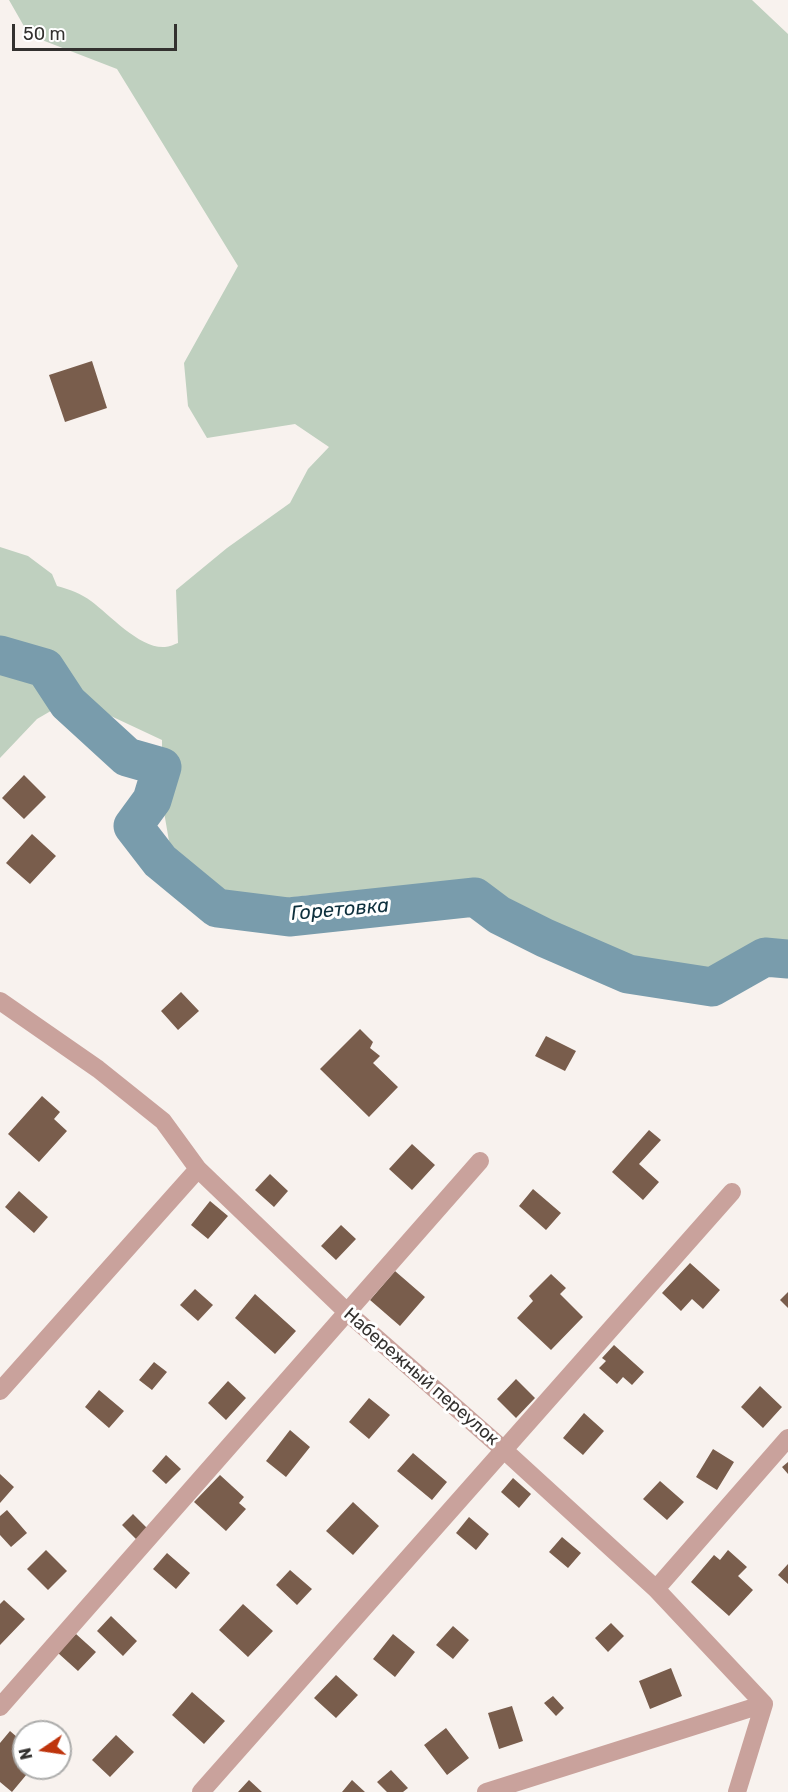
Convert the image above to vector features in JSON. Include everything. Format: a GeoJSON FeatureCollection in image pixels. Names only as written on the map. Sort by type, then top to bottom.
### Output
{"type":"FeatureCollection","features":[{"type":"Feature","properties":{"kind":"street","name":"Набережный переулок"},"geometry":{"type":"LineString","coordinates":[[0,1001],[98,1069],[163,1121],[198,1169],[348,1313],[504,1450],[656,1589],[764,1704]]}},
{"type":"Feature","properties":{"kind":"street"},"geometry":{"type":"LineString","coordinates":[[0,1707],[480,1161]]}},
{"type":"Feature","properties":{"kind":"street"},"geometry":{"type":"LineString","coordinates":[[0,1391],[198,1169]]}},
{"type":"Feature","properties":{"kind":"street"},"geometry":{"type":"LineString","coordinates":[[201,1792],[732,1191]]}},
{"type":"Feature","properties":{"kind":"street"},"geometry":{"type":"LineString","coordinates":[[656,1589],[788,1438]]}},
{"type":"Feature","properties":{"kind":"street"},"geometry":{"type":"LineString","coordinates":[[486,1792],[764,1704]]}},
{"type":"Feature","properties":{"kind":"street"},"geometry":{"type":"LineString","coordinates":[[737,1792],[764,1704]]}},
{"type":"Feature","properties":{"kind":"green space"},"geometry":{"type":"Polygon","coordinates":[[[9,0],[752,0],[788,34],[788,974],[668,973],[585,960],[528,944],[500,897],[365,898],[310,895],[242,904],[195,885],[169,841],[159,783],[162,767],[162,740],[98,710],[80,694],[37,719],[0,758],[0,547],[28,556],[52,574],[57,586],[87,598],[146,643],[155,646],[170,646],[178,643],[176,590],[227,548],[290,503],[308,469],[329,447],[295,424],[207,438],[188,406],[184,363],[238,266],[117,69],[29,35],[9,0]]]}},
{"type":"Feature","properties":{"kind":"building"},"geometry":{"type":"Polygon","coordinates":[[[92,361],[107,408],[65,422],[49,375],[92,361]]]}},
{"type":"Feature","properties":{"kind":"building"},"geometry":{"type":"Polygon","coordinates":[[[24,775],[46,797],[24,819],[2,798],[24,775]]]}},
{"type":"Feature","properties":{"kind":"building"},"geometry":{"type":"Polygon","coordinates":[[[32,834],[56,856],[30,884],[6,863],[32,834]]]}},
{"type":"Feature","properties":{"kind":"building"},"geometry":{"type":"Polygon","coordinates":[[[181,992],[199,1011],[178,1030],[161,1011],[181,992]]]}},
{"type":"Feature","properties":{"kind":"building"},"geometry":{"type":"Polygon","coordinates":[[[360,1029],[373,1042],[370,1048],[380,1056],[373,1063],[398,1087],[369,1117],[320,1069],[360,1029]]]}},
{"type":"Feature","properties":{"kind":"building"},"geometry":{"type":"Polygon","coordinates":[[[546,1036],[576,1051],[565,1071],[535,1056],[546,1036]]]}},
{"type":"Feature","properties":{"kind":"building"},"geometry":{"type":"Polygon","coordinates":[[[42,1096],[60,1112],[54,1119],[67,1131],[39,1162],[8,1134],[42,1096]]]}},
{"type":"Feature","properties":{"kind":"building"},"geometry":{"type":"Polygon","coordinates":[[[649,1130],[661,1140],[639,1164],[659,1182],[643,1200],[612,1172],[649,1130]]]}},
{"type":"Feature","properties":{"kind":"building"},"geometry":{"type":"Polygon","coordinates":[[[412,1144],[435,1165],[412,1190],[389,1169],[412,1144]]]}},
{"type":"Feature","properties":{"kind":"building"},"geometry":{"type":"Polygon","coordinates":[[[270,1174],[288,1191],[274,1207],[255,1190],[270,1174]]]}},
{"type":"Feature","properties":{"kind":"building"},"geometry":{"type":"Polygon","coordinates":[[[533,1189],[561,1213],[546,1230],[519,1206],[533,1189]]]}},
{"type":"Feature","properties":{"kind":"building"},"geometry":{"type":"Polygon","coordinates":[[[19,1191],[48,1217],[34,1233],[5,1207],[19,1191]]]}},
{"type":"Feature","properties":{"kind":"building"},"geometry":{"type":"Polygon","coordinates":[[[210,1201],[228,1216],[208,1239],[191,1225],[210,1201]]]}},
{"type":"Feature","properties":{"kind":"building"},"geometry":{"type":"Polygon","coordinates":[[[341,1225],[356,1239],[336,1260],[321,1246],[341,1225]]]}},
{"type":"Feature","properties":{"kind":"building"},"geometry":{"type":"Polygon","coordinates":[[[690,1263],[720,1290],[703,1309],[692,1299],[681,1311],[662,1293],[690,1263]]]}},
{"type":"Feature","properties":{"kind":"building"},"geometry":{"type":"Polygon","coordinates":[[[395,1271],[425,1297],[400,1326],[370,1300],[395,1271]]]}},
{"type":"Feature","properties":{"kind":"building"},"geometry":{"type":"Polygon","coordinates":[[[551,1274],[566,1288],[560,1294],[583,1317],[551,1350],[517,1318],[533,1301],[529,1296],[551,1274]]]}},
{"type":"Feature","properties":{"kind":"building"},"geometry":{"type":"Polygon","coordinates":[[[195,1289],[213,1305],[198,1321],[180,1305],[195,1289]]]}},
{"type":"Feature","properties":{"kind":"building"},"geometry":{"type":"Polygon","coordinates":[[[788,1292],[788,1308],[780,1300],[788,1292]]]}},
{"type":"Feature","properties":{"kind":"building"},"geometry":{"type":"Polygon","coordinates":[[[255,1294],[296,1331],[275,1354],[235,1318],[255,1294]]]}},
{"type":"Feature","properties":{"kind":"building"},"geometry":{"type":"Polygon","coordinates":[[[614,1345],[644,1372],[632,1385],[623,1377],[617,1384],[599,1368],[606,1361],[602,1358],[614,1345]]]}},
{"type":"Feature","properties":{"kind":"building"},"geometry":{"type":"Polygon","coordinates":[[[154,1362],[167,1372],[152,1390],[139,1380],[154,1362]]]}},
{"type":"Feature","properties":{"kind":"building"},"geometry":{"type":"Polygon","coordinates":[[[516,1379],[535,1398],[516,1418],[497,1399],[516,1379]]]}},
{"type":"Feature","properties":{"kind":"building"},"geometry":{"type":"Polygon","coordinates":[[[228,1381],[246,1398],[226,1420],[208,1403],[228,1381]]]}},
{"type":"Feature","properties":{"kind":"building"},"geometry":{"type":"Polygon","coordinates":[[[760,1386],[782,1407],[763,1428],[741,1407],[760,1386]]]}},
{"type":"Feature","properties":{"kind":"building"},"geometry":{"type":"Polygon","coordinates":[[[99,1390],[124,1411],[109,1428],[85,1407],[99,1390]]]}},
{"type":"Feature","properties":{"kind":"building"},"geometry":{"type":"Polygon","coordinates":[[[369,1398],[390,1415],[369,1439],[349,1422],[369,1398]]]}},
{"type":"Feature","properties":{"kind":"building"},"geometry":{"type":"Polygon","coordinates":[[[584,1413],[604,1431],[583,1455],[563,1438],[584,1413]]]}},
{"type":"Feature","properties":{"kind":"building"},"geometry":{"type":"Polygon","coordinates":[[[290,1430],[310,1447],[286,1477],[266,1461],[290,1430]]]}},
{"type":"Feature","properties":{"kind":"building"},"geometry":{"type":"Polygon","coordinates":[[[713,1449],[734,1462],[717,1490],[696,1477],[713,1449]]]}},
{"type":"Feature","properties":{"kind":"building"},"geometry":{"type":"Polygon","coordinates":[[[413,1453],[447,1482],[432,1500],[397,1471],[413,1453]]]}},
{"type":"Feature","properties":{"kind":"building"},"geometry":{"type":"Polygon","coordinates":[[[166,1455],[181,1469],[166,1484],[152,1471],[166,1455]]]}},
{"type":"Feature","properties":{"kind":"building"},"geometry":{"type":"Polygon","coordinates":[[[788,1462],[788,1474],[782,1467],[788,1462]]]}},
{"type":"Feature","properties":{"kind":"building"},"geometry":{"type":"Polygon","coordinates":[[[0,1474],[14,1487],[0,1503],[0,1474]]]}},
{"type":"Feature","properties":{"kind":"building"},"geometry":{"type":"Polygon","coordinates":[[[220,1475],[244,1497],[239,1503],[246,1509],[226,1531],[194,1502],[220,1475]]]}},
{"type":"Feature","properties":{"kind":"building"},"geometry":{"type":"Polygon","coordinates":[[[513,1478],[531,1494],[519,1508],[501,1492],[513,1478]]]}},
{"type":"Feature","properties":{"kind":"building"},"geometry":{"type":"Polygon","coordinates":[[[660,1481],[684,1502],[667,1520],[643,1499],[660,1481]]]}},
{"type":"Feature","properties":{"kind":"building"},"geometry":{"type":"Polygon","coordinates":[[[353,1502],[379,1526],[353,1555],[326,1531],[353,1502]]]}},
{"type":"Feature","properties":{"kind":"building"},"geometry":{"type":"Polygon","coordinates":[[[7,1510],[27,1533],[11,1547],[0,1535],[0,1516],[7,1510]]]}},
{"type":"Feature","properties":{"kind":"building"},"geometry":{"type":"Polygon","coordinates":[[[133,1514],[148,1529],[137,1540],[122,1525],[133,1514]]]}},
{"type":"Feature","properties":{"kind":"building"},"geometry":{"type":"Polygon","coordinates":[[[469,1517],[489,1534],[476,1550],[456,1533],[469,1517]]]}},
{"type":"Feature","properties":{"kind":"building"},"geometry":{"type":"Polygon","coordinates":[[[562,1537],[581,1553],[568,1568],[549,1552],[562,1537]]]}},
{"type":"Feature","properties":{"kind":"building"},"geometry":{"type":"Polygon","coordinates":[[[46,1550],[67,1571],[48,1590],[27,1569],[46,1550]]]}},
{"type":"Feature","properties":{"kind":"building"},"geometry":{"type":"Polygon","coordinates":[[[728,1550],[747,1567],[738,1576],[753,1590],[729,1616],[691,1582],[714,1555],[720,1560],[728,1550]]]}},
{"type":"Feature","properties":{"kind":"building"},"geometry":{"type":"Polygon","coordinates":[[[167,1553],[190,1573],[176,1589],[153,1569],[167,1553]]]}},
{"type":"Feature","properties":{"kind":"building"},"geometry":{"type":"Polygon","coordinates":[[[788,1564],[788,1584],[778,1575],[788,1564]]]}},
{"type":"Feature","properties":{"kind":"building"},"geometry":{"type":"Polygon","coordinates":[[[290,1570],[312,1589],[297,1605],[276,1585],[290,1570]]]}},
{"type":"Feature","properties":{"kind":"building"},"geometry":{"type":"Polygon","coordinates":[[[4,1600],[25,1619],[0,1645],[0,1604],[4,1600]]]}},
{"type":"Feature","properties":{"kind":"building"},"geometry":{"type":"Polygon","coordinates":[[[243,1604],[273,1631],[248,1657],[219,1630],[243,1604]]]}},
{"type":"Feature","properties":{"kind":"building"},"geometry":{"type":"Polygon","coordinates":[[[111,1616],[137,1641],[123,1656],[97,1631],[111,1616]]]}},
{"type":"Feature","properties":{"kind":"building"},"geometry":{"type":"Polygon","coordinates":[[[611,1623],[624,1636],[608,1652],[595,1638],[611,1623]]]}},
{"type":"Feature","properties":{"kind":"building"},"geometry":{"type":"Polygon","coordinates":[[[453,1626],[469,1640],[453,1659],[436,1645],[453,1626]]]}},
{"type":"Feature","properties":{"kind":"building"},"geometry":{"type":"Polygon","coordinates":[[[76,1634],[96,1652],[78,1671],[58,1653],[76,1634]]]}},
{"type":"Feature","properties":{"kind":"building"},"geometry":{"type":"Polygon","coordinates":[[[393,1634],[415,1652],[395,1677],[373,1659],[393,1634]]]}},
{"type":"Feature","properties":{"kind":"building"},"geometry":{"type":"Polygon","coordinates":[[[671,1668],[682,1696],[650,1709],[639,1681],[671,1668]]]}},
{"type":"Feature","properties":{"kind":"building"},"geometry":{"type":"Polygon","coordinates":[[[336,1675],[358,1695],[336,1718],[314,1698],[336,1675]]]}},
{"type":"Feature","properties":{"kind":"building"},"geometry":{"type":"Polygon","coordinates":[[[192,1692],[225,1721],[204,1744],[172,1715],[192,1692]]]}},
{"type":"Feature","properties":{"kind":"building"},"geometry":{"type":"Polygon","coordinates":[[[553,1696],[564,1708],[556,1716],[544,1703],[553,1696]]]}},
{"type":"Feature","properties":{"kind":"building"},"geometry":{"type":"Polygon","coordinates":[[[512,1706],[523,1741],[499,1749],[488,1713],[512,1706]]]}},
{"type":"Feature","properties":{"kind":"building"},"geometry":{"type":"Polygon","coordinates":[[[446,1728],[469,1758],[447,1775],[424,1745],[446,1728]]]}},
{"type":"Feature","properties":{"kind":"building"},"geometry":{"type":"Polygon","coordinates":[[[10,1731],[12,1733],[12,1780],[22,1780],[12,1792],[0,1782],[0,1743],[10,1731]]]}},
{"type":"Feature","properties":{"kind":"building"},"geometry":{"type":"Polygon","coordinates":[[[116,1735],[134,1752],[110,1777],[92,1760],[116,1735]]]}},
{"type":"Feature","properties":{"kind":"building"},"geometry":{"type":"Polygon","coordinates":[[[391,1770],[408,1788],[403,1792],[387,1792],[377,1782],[391,1770]]]}},
{"type":"Feature","properties":{"kind":"building"},"geometry":{"type":"Polygon","coordinates":[[[249,1780],[262,1792],[238,1792],[249,1780]]]}},
{"type":"Feature","properties":{"kind":"building"},"geometry":{"type":"Polygon","coordinates":[[[352,1780],[365,1792],[342,1792],[352,1780]]]}},
{"type":"Feature","properties":{"kind":"waterway","name":"Горетовка"},"geometry":{"type":"LineString","coordinates":[[0,655],[45,668],[68,703],[127,757],[162,767],[152,800],[133,826],[160,861],[217,908],[289,917],[475,897],[499,915],[628,974],[712,987],[765,957],[788,959]]}}]}
